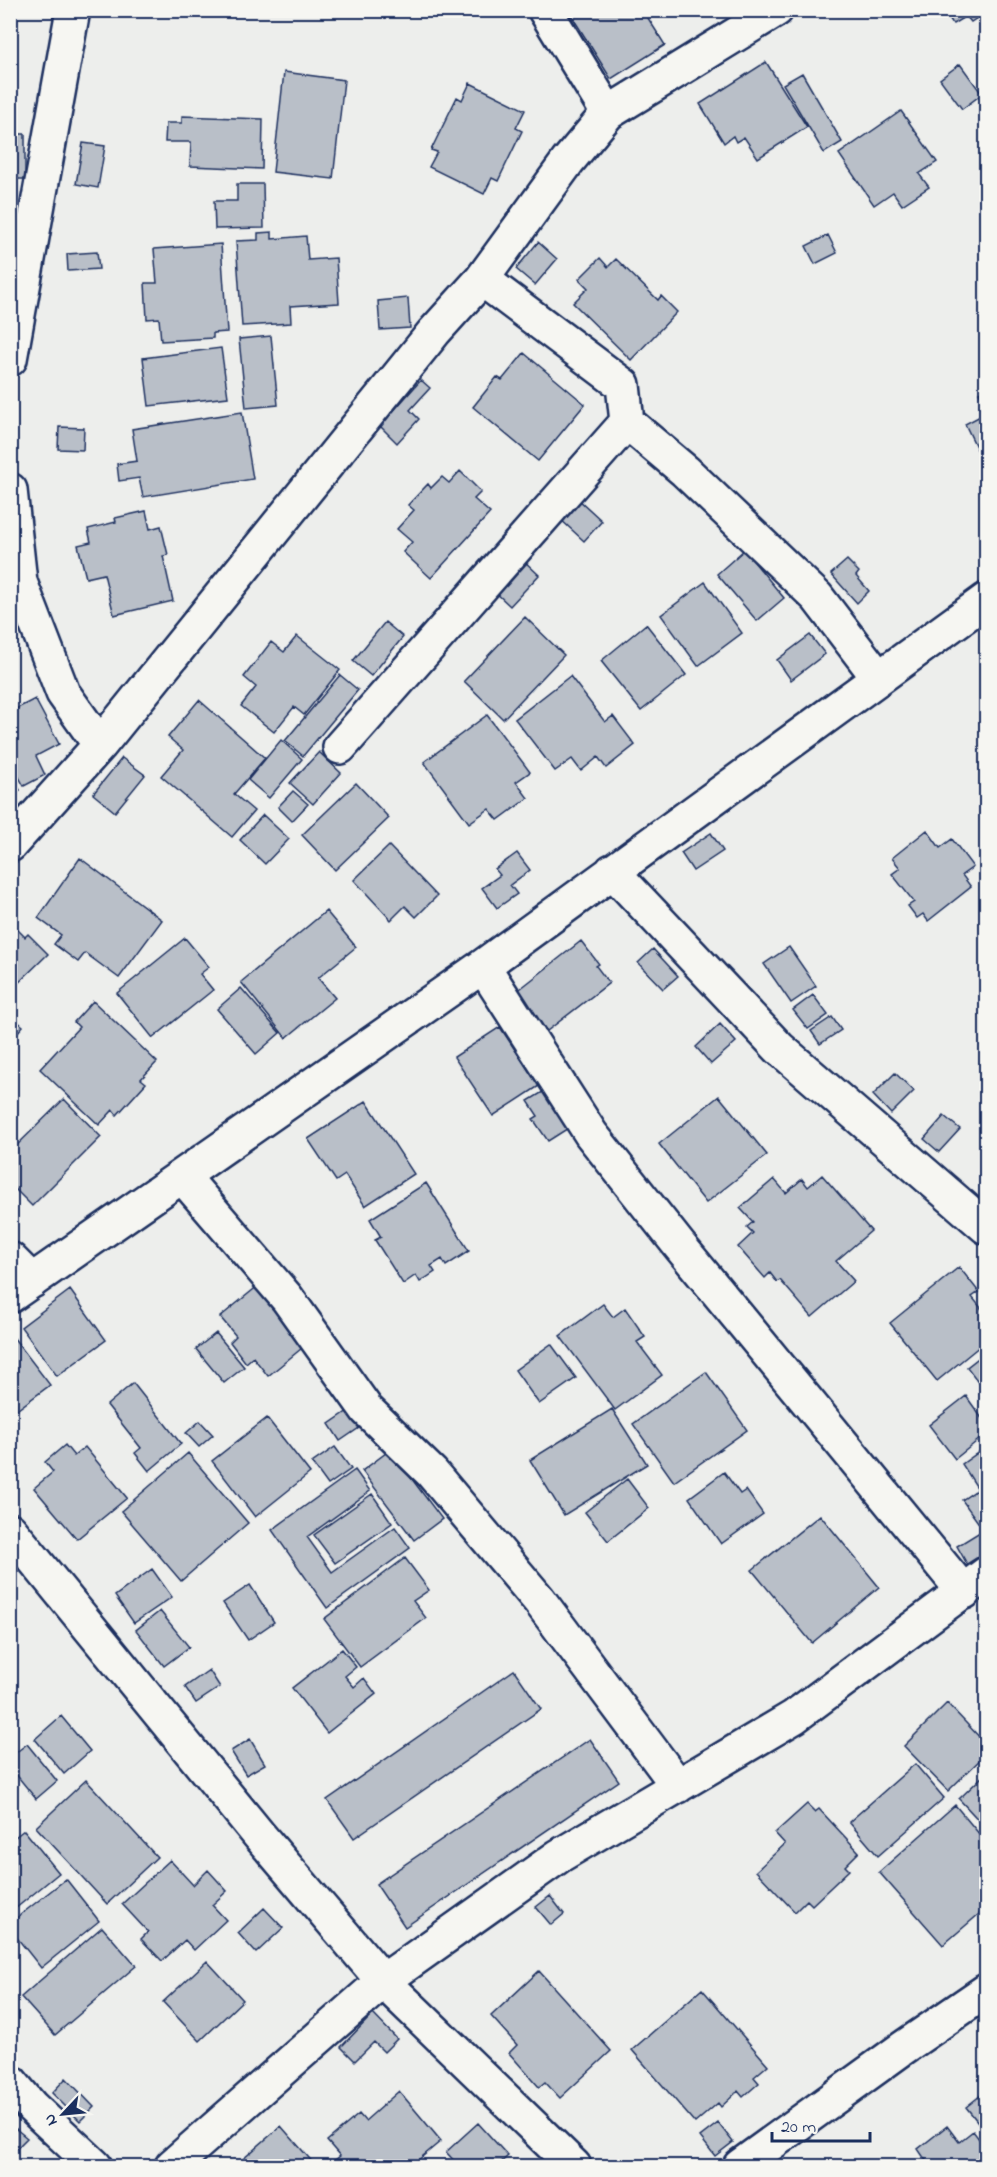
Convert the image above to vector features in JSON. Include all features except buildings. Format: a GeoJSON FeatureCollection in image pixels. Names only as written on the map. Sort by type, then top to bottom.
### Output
{"type":"FeatureCollection","features":[{"type":"Feature","properties":{"kind":"street"},"geometry":{"type":"LineString","coordinates":[[10,359],[17,289],[73,10]]}},
{"type":"Feature","properties":{"kind":"street"},"geometry":{"type":"LineString","coordinates":[[546,10],[608,113]]}},
{"type":"Feature","properties":{"kind":"street"},"geometry":{"type":"LineString","coordinates":[[10,845],[100,745],[434,332],[482,279],[568,161],[608,113],[776,10]]}},
{"type":"Feature","properties":{"kind":"street"},"geometry":{"type":"LineString","coordinates":[[482,279],[623,385],[627,422],[685,471],[817,597],[878,677]]}},
{"type":"Feature","properties":{"kind":"street"},"geometry":{"type":"LineString","coordinates":[[340,747],[627,422]]}},
{"type":"Feature","properties":{"kind":"street"},"geometry":{"type":"LineString","coordinates":[[10,490],[15,584],[63,693],[100,745]]}},
{"type":"Feature","properties":{"kind":"street"},"geometry":{"type":"LineString","coordinates":[[18,1278],[183,1177],[483,966],[987,600]]}},
{"type":"Feature","properties":{"kind":"street"},"geometry":{"type":"LineString","coordinates":[[612,871],[778,1048],[987,1227]]}},
{"type":"Feature","properties":{"kind":"street"},"geometry":{"type":"LineString","coordinates":[[172,2166],[383,1981],[559,1856],[794,1717],[975,1583],[679,1245],[591,1134],[483,966]]}},
{"type":"Feature","properties":{"kind":"street"},"geometry":{"type":"LineString","coordinates":[[183,1177],[287,1298],[367,1410],[432,1473],[539,1600],[678,1786]]}},
{"type":"Feature","properties":{"kind":"street"},"geometry":{"type":"LineString","coordinates":[[10,1530],[259,1835],[383,1981],[574,2166]]}},
{"type":"Feature","properties":{"kind":"street"},"geometry":{"type":"LineString","coordinates":[[740,2166],[903,2048],[987,1991]]}},
{"type":"Feature","properties":{"kind":"street"},"geometry":{"type":"LineString","coordinates":[[10,2081],[31,2106],[94,2166]]}}]}
